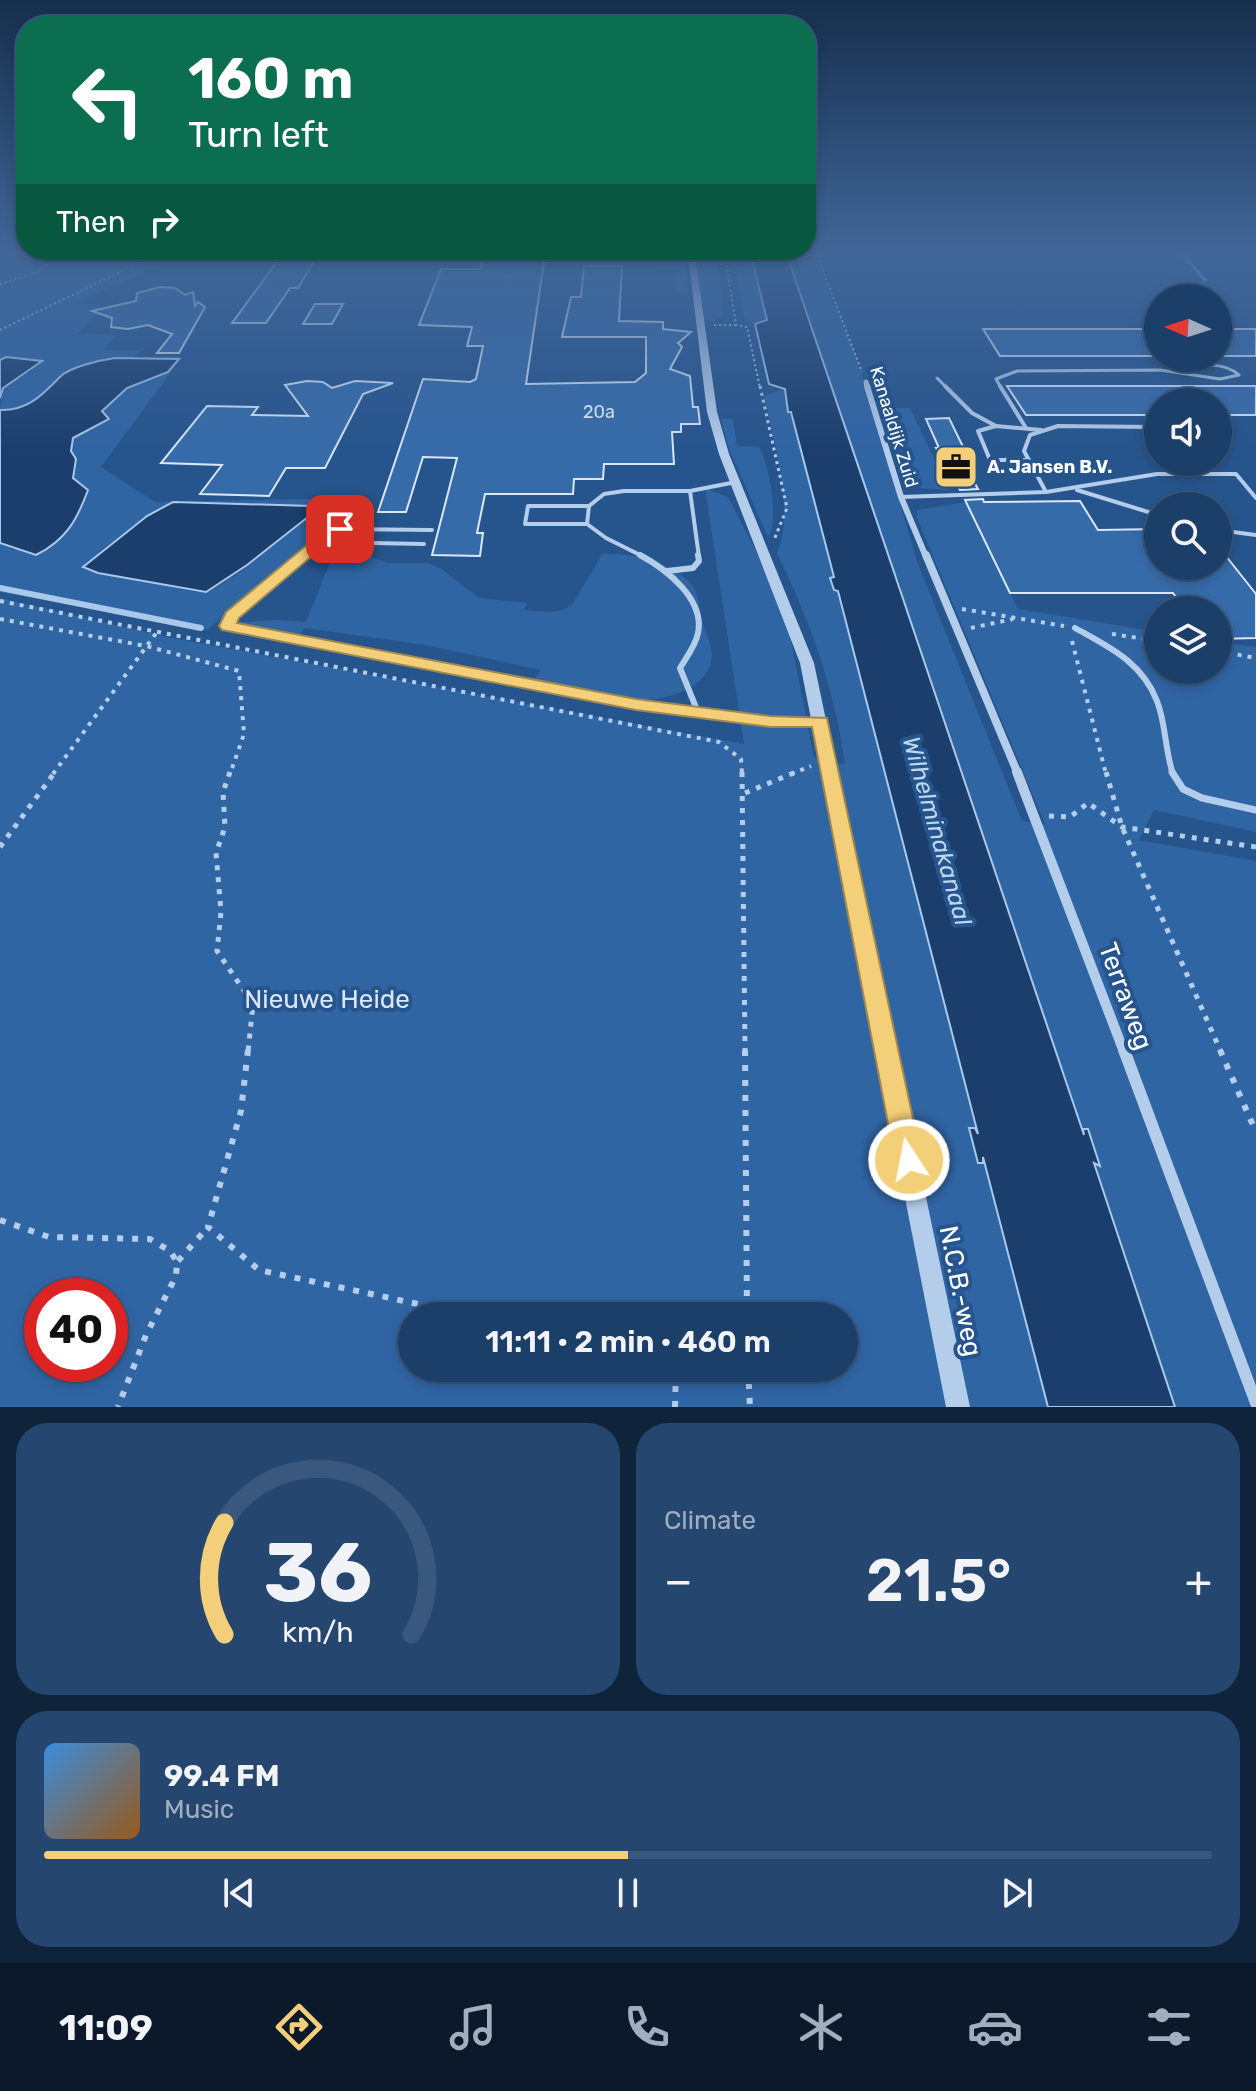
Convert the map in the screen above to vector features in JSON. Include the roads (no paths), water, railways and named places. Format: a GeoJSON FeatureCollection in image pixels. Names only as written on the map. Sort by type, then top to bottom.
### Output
{"type":"FeatureCollection","features":[{"type":"Feature","properties":{"kind":"street","name":"N.C.B.-weg"},"geometry":{"type":"LineString","coordinates":[[699,321],[712,412],[807,663],[958,1407]]}},
{"type":"Feature","properties":{"kind":"street","name":"Kanaaldijk Zuid"},"geometry":{"type":"LineString","coordinates":[[866,382],[901,497],[948,607]]}},
{"type":"Feature","properties":{"kind":"street","name":"Terraweg"},"geometry":{"type":"LineString","coordinates":[[948,607],[1036,816],[1256,1403]]}},
{"type":"Feature","properties":{"kind":"lane"},"geometry":{"type":"LineString","coordinates":[[1217,366],[1234,369],[1239,375],[1208,378],[1181,371],[1191,367],[1217,366]]}},
{"type":"Feature","properties":{"kind":"lane"},"geometry":{"type":"LineString","coordinates":[[1026,428],[996,379],[1017,371],[1144,371]]}},
{"type":"Feature","properties":{"kind":"lane"},"geometry":{"type":"LineString","coordinates":[[937,378],[972,413],[996,426]]}},
{"type":"Feature","properties":{"kind":"lane"},"geometry":{"type":"LineString","coordinates":[[1029,460],[990,460],[977,434],[982,428],[996,426],[1041,430]]}},
{"type":"Feature","properties":{"kind":"lane"},"geometry":{"type":"LineString","coordinates":[[1046,492],[1024,451],[1030,435],[1058,426],[1144,427]]}},
{"type":"Feature","properties":{"kind":"lane"},"geometry":{"type":"LineString","coordinates":[[901,497],[1046,492],[1157,474],[1236,474],[1256,498]]}},
{"type":"Feature","properties":{"kind":"lane"},"geometry":{"type":"LineString","coordinates":[[697,710],[680,668],[698,635],[698,617],[691,600],[667,571],[606,538],[587,524],[525,524],[528,506],[589,506],[604,494],[690,491],[736,482]]}},
{"type":"Feature","properties":{"kind":"lane"},"geometry":{"type":"LineString","coordinates":[[1073,489],[1144,511]]}},
{"type":"Feature","properties":{"kind":"lane"},"geometry":{"type":"LineString","coordinates":[[667,571],[693,568],[699,561],[690,491]]}},
{"type":"Feature","properties":{"kind":"lane"},"geometry":{"type":"LineString","coordinates":[[587,524],[589,506]]}},
{"type":"Feature","properties":{"kind":"lane"},"geometry":{"type":"LineString","coordinates":[[432,530],[340,529],[231,616],[228,626],[621,702],[755,720],[820,722]]}},
{"type":"Feature","properties":{"kind":"lane"},"geometry":{"type":"LineString","coordinates":[[1232,532],[1256,535]]}},
{"type":"Feature","properties":{"kind":"lane"},"geometry":{"type":"LineString","coordinates":[[320,542],[424,544]]}},
{"type":"Feature","properties":{"kind":"lane"},"geometry":{"type":"LineString","coordinates":[[1072,627],[1126,656],[1141,674],[1157,701],[1172,772],[1183,789],[1202,798],[1256,810]]}},
{"type":"Feature","properties":{"kind":"water","name":"Wilhelminakanaal"},"geometry":{"type":"Polygon","coordinates":[[[765,321],[809,321],[1084,1135],[1083,1129],[1088,1129],[1100,1166],[1094,1163],[1175,1407],[1048,1407],[983,1157],[983,1163],[978,1163],[969,1128],[975,1128],[978,1134],[838,591],[834,590],[830,578],[834,577],[791,412],[788,412],[785,389],[769,384],[755,324],[765,321]]]}},
{"type":"Feature","properties":{"kind":"water"},"geometry":{"type":"Polygon","coordinates":[[[6,357],[42,361],[3,388],[0,398],[0,360],[6,357]]]}},
{"type":"Feature","properties":{"kind":"water"},"geometry":{"type":"Polygon","coordinates":[[[115,358],[179,359],[168,372],[127,388],[102,411],[109,419],[73,438],[71,451],[76,459],[73,478],[88,490],[75,520],[63,536],[36,555],[0,543],[0,410],[27,405],[70,370],[115,358]]]}},
{"type":"Feature","properties":{"kind":"water"},"geometry":{"type":"Polygon","coordinates":[[[173,502],[311,506],[313,513],[247,565],[206,592],[98,573],[83,567],[147,516],[173,502]]]}},
{"type":"Feature","properties":{"kind":"waterway"},"geometry":{"type":"LineString","coordinates":[[0,588],[201,628]]}},
{"type":"Feature","properties":{"kind":"place","name":"A. Jansen B.V."},"geometry":{"type":"Point","coordinates":[956,467]}},
{"type":"Feature","properties":{"kind":"park label","name":"Nieuwe Heide"},"geometry":{"type":"Point","coordinates":[327,999]}}]}
